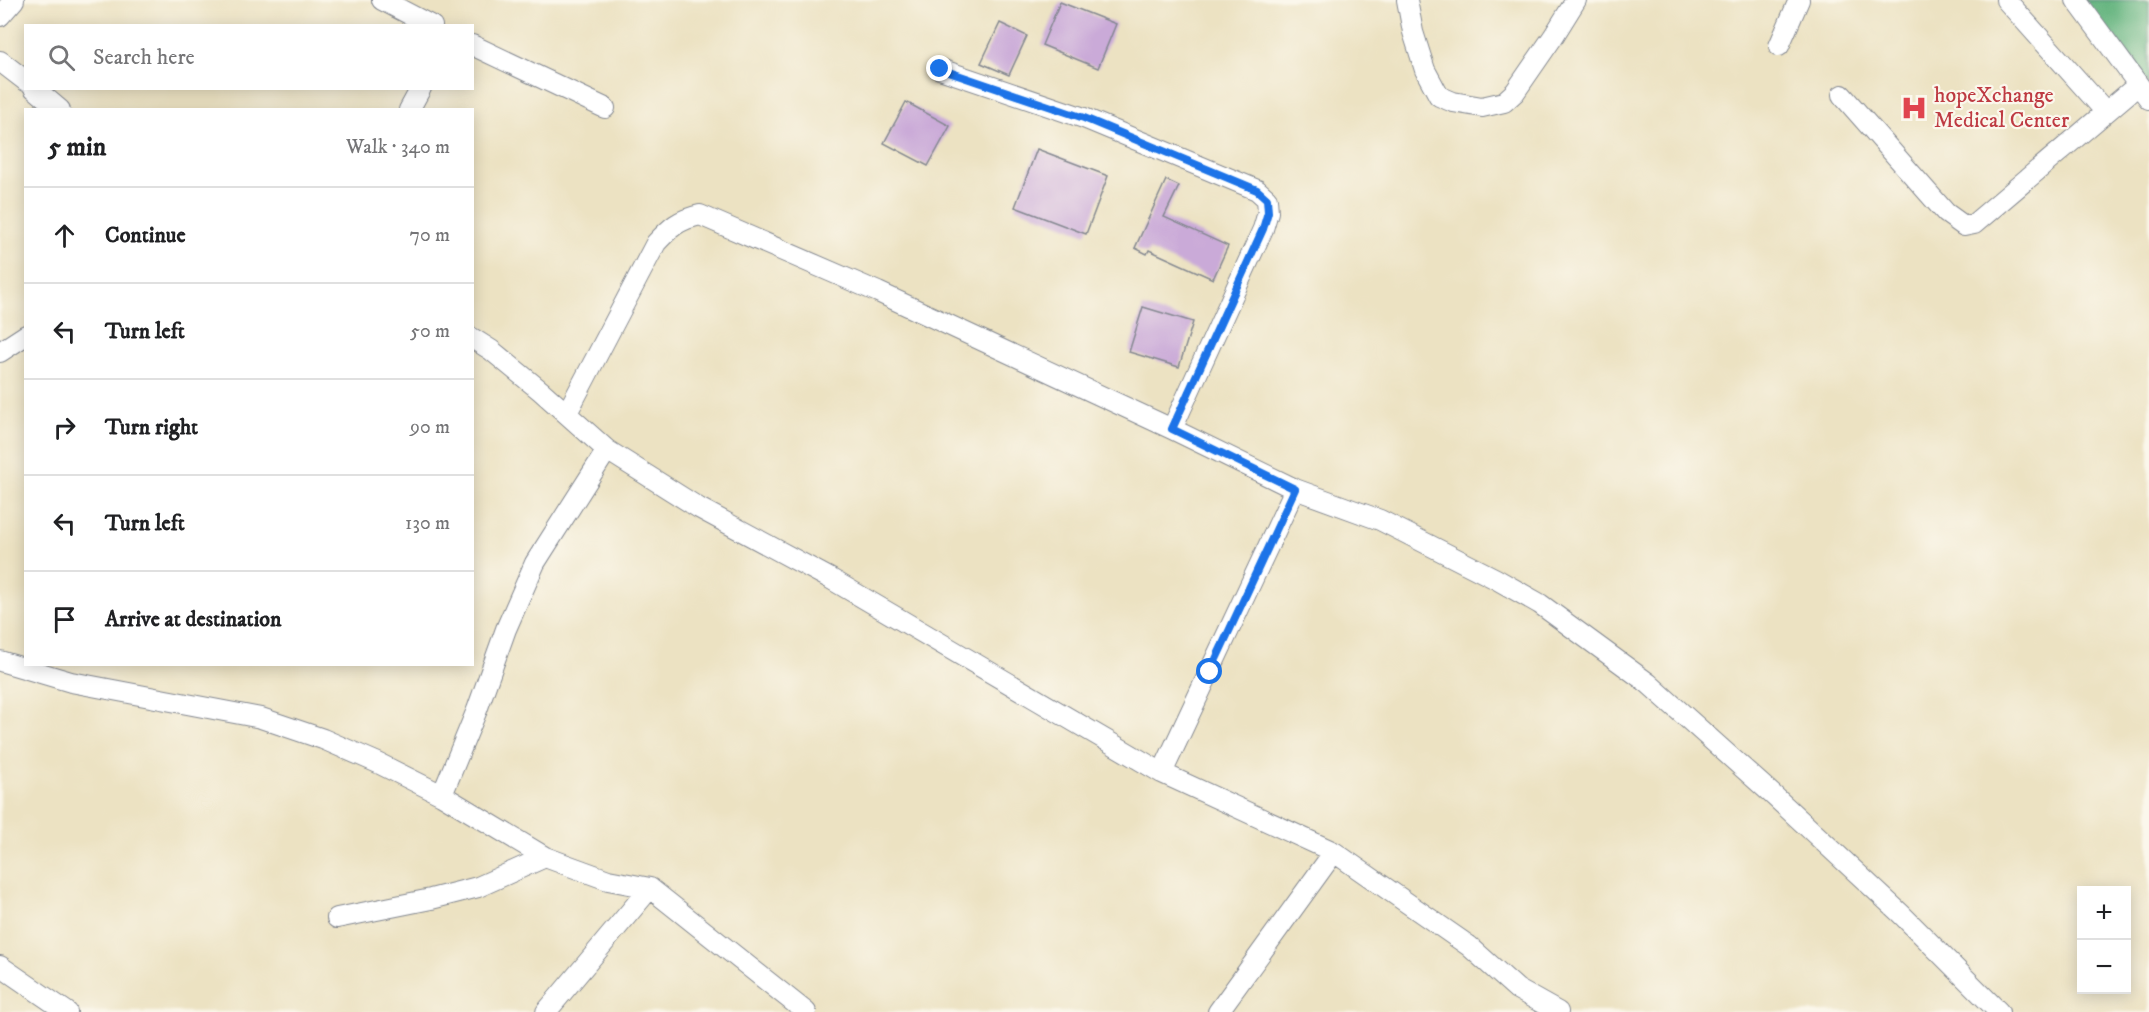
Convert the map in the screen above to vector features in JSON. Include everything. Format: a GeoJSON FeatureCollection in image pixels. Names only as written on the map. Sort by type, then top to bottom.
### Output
{"type":"FeatureCollection","features":[{"type":"Feature","properties":{"kind":"street"},"geometry":{"type":"LineString","coordinates":[[0,16],[14,0]]}},
{"type":"Feature","properties":{"kind":"street"},"geometry":{"type":"LineString","coordinates":[[382,0],[428,24]]}},
{"type":"Feature","properties":{"kind":"street"},"geometry":{"type":"LineString","coordinates":[[1407,0],[1413,32],[1425,70],[1439,96],[1453,102],[1482,107],[1504,102],[1515,92],[1576,0]]}},
{"type":"Feature","properties":{"kind":"street"},"geometry":{"type":"LineString","coordinates":[[1779,46],[1799,0]]}},
{"type":"Feature","properties":{"kind":"street"},"geometry":{"type":"LineString","coordinates":[[2006,0],[2106,112]]}},
{"type":"Feature","properties":{"kind":"street"},"geometry":{"type":"LineString","coordinates":[[1842,95],[1946,213],[1964,226],[1974,224],[2106,112],[2143,92],[2076,0]]}},
{"type":"Feature","properties":{"kind":"street"},"geometry":{"type":"LineString","coordinates":[[474,46],[605,108]]}},
{"type":"Feature","properties":{"kind":"street"},"geometry":{"type":"LineString","coordinates":[[0,61],[24,79]]}},
{"type":"Feature","properties":{"kind":"street"},"geometry":{"type":"LineString","coordinates":[[940,69],[1084,118],[1257,190],[1267,199],[1268,212],[1263,229],[1172,429]]}},
{"type":"Feature","properties":{"kind":"street"},"geometry":{"type":"LineString","coordinates":[[36,90],[58,108]]}},
{"type":"Feature","properties":{"kind":"street"},"geometry":{"type":"LineString","coordinates":[[410,108],[420,90]]}},
{"type":"Feature","properties":{"kind":"street"},"geometry":{"type":"LineString","coordinates":[[567,413],[656,243],[669,229],[684,219],[700,215],[878,292],[1295,489],[1380,520],[1540,604],[1648,683],[1900,913],[1998,1012]]}},
{"type":"Feature","properties":{"kind":"street"},"geometry":{"type":"LineString","coordinates":[[0,352],[24,336]]}},
{"type":"Feature","properties":{"kind":"street"},"geometry":{"type":"LineString","coordinates":[[474,339],[491,350],[567,413],[607,450],[699,508],[831,579],[1162,773],[1334,852],[1469,946],[1517,989],[1558,1012]]}},
{"type":"Feature","properties":{"kind":"street"},"geometry":{"type":"LineString","coordinates":[[442,795],[477,710],[506,629],[535,563],[607,450]]}},
{"type":"Feature","properties":{"kind":"street"},"geometry":{"type":"LineString","coordinates":[[1162,773],[1295,489]]}},
{"type":"Feature","properties":{"kind":"street"},"geometry":{"type":"LineString","coordinates":[[0,661],[71,682],[261,718],[323,739],[442,795],[545,857],[608,880],[650,888],[806,1012]]}},
{"type":"Feature","properties":{"kind":"street"},"geometry":{"type":"LineString","coordinates":[[1218,1012],[1334,852]]}},
{"type":"Feature","properties":{"kind":"street"},"geometry":{"type":"LineString","coordinates":[[337,918],[421,902],[478,886],[545,857]]}},
{"type":"Feature","properties":{"kind":"street"},"geometry":{"type":"LineString","coordinates":[[546,1012],[650,888]]}},
{"type":"Feature","properties":{"kind":"street"},"geometry":{"type":"LineString","coordinates":[[0,966],[67,1012]]}},
{"type":"Feature","properties":{"kind":"green space"},"geometry":{"type":"Polygon","coordinates":[[[2078,0],[2149,0],[2149,85],[2078,0]]]}},
{"type":"Feature","properties":{"kind":"building"},"geometry":{"type":"Polygon","coordinates":[[[1060,2],[1116,24],[1098,68],[1042,45],[1060,2]]]}},
{"type":"Feature","properties":{"kind":"building"},"geometry":{"type":"Polygon","coordinates":[[[1000,23],[1027,36],[1009,75],[981,63],[1000,23]]]}},
{"type":"Feature","properties":{"kind":"building"},"geometry":{"type":"Polygon","coordinates":[[[906,102],[950,126],[928,166],[884,143],[906,102]]]}},
{"type":"Feature","properties":{"kind":"building"},"geometry":{"type":"Polygon","coordinates":[[[1037,149],[1108,176],[1086,234],[1015,207],[1037,149]]]}},
{"type":"Feature","properties":{"kind":"building"},"geometry":{"type":"Polygon","coordinates":[[[1166,180],[1179,186],[1164,217],[1228,246],[1213,279],[1149,250],[1147,254],[1135,248],[1166,180]]]}},
{"type":"Feature","properties":{"kind":"building"},"geometry":{"type":"Polygon","coordinates":[[[1143,307],[1193,322],[1179,367],[1129,352],[1143,307]]]}},
{"type":"Feature","properties":{"kind":"place","name":"hopeXchange Medical Center"},"geometry":{"type":"Point","coordinates":[1914,108]}},
{"type":"Feature","properties":{"kind":"route"},"geometry":{"type":"LineString","coordinates":[[940,69],[1084,118],[1257,190],[1267,199],[1268,212],[1263,229],[1172,429],[1295,489],[1210,672]]}}]}
